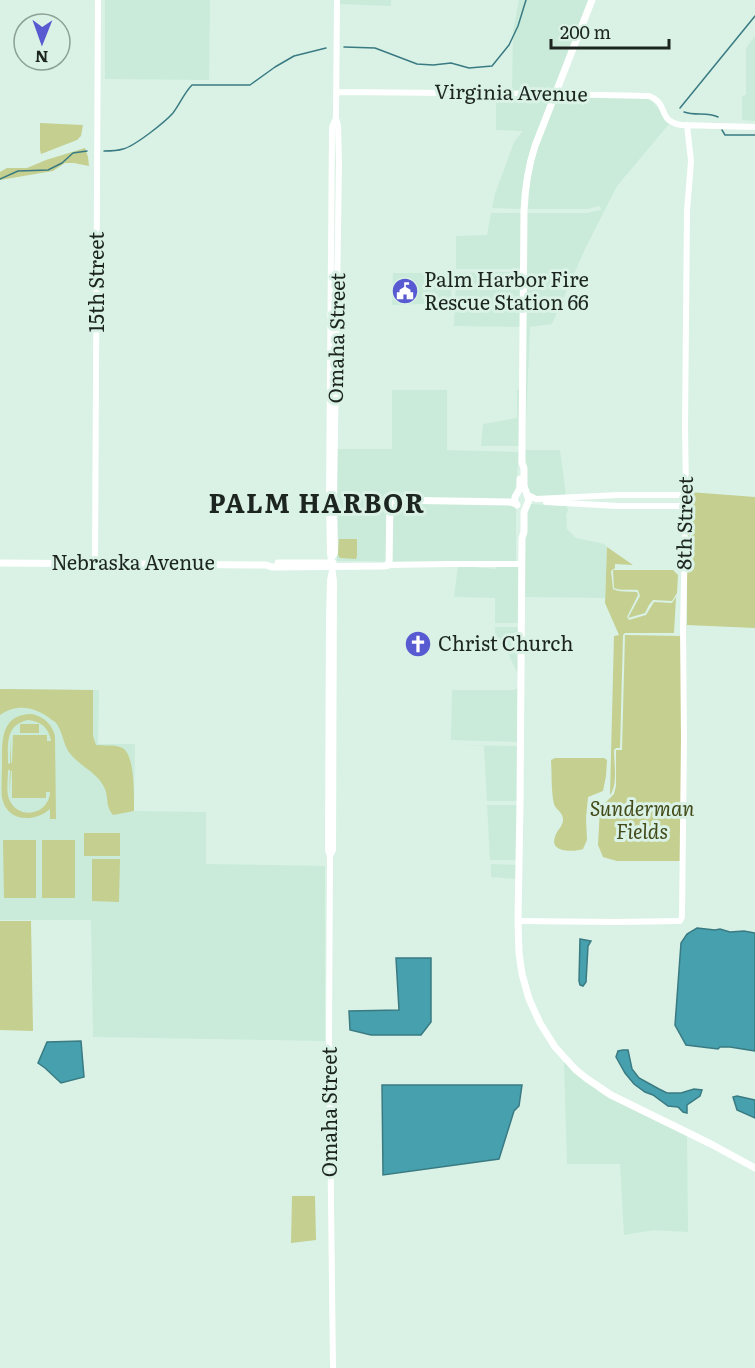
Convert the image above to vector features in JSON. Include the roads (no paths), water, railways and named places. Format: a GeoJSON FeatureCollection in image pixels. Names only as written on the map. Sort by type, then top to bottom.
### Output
{"type":"FeatureCollection","features":[{"type":"Feature","properties":{"kind":"main road"},"geometry":{"type":"LineString","coordinates":[[522,538],[519,511],[514,500],[520,487],[522,464],[525,187],[533,151],[592,0]]}},
{"type":"Feature","properties":{"kind":"main road"},"geometry":{"type":"LineString","coordinates":[[522,464],[528,499],[524,512],[522,538],[518,921],[519,952],[525,987],[540,1023],[562,1056],[576,1070],[611,1095],[755,1168]]}},
{"type":"Feature","properties":{"kind":"main road"},"geometry":{"type":"LineString","coordinates":[[473,501],[507,498],[522,491],[528,499]]}},
{"type":"Feature","properties":{"kind":"main road"},"geometry":{"type":"LineString","coordinates":[[389,565],[390,500],[510,502],[522,507],[528,499]]}},
{"type":"Feature","properties":{"kind":"main road","name":"Nebraska Avenue"},"geometry":{"type":"LineString","coordinates":[[0,563],[266,565],[272,567],[332,565],[384,567],[389,565]]}},
{"type":"Feature","properties":{"kind":"street","name":"15th Street"},"geometry":{"type":"LineString","coordinates":[[95,563],[98,0]]}},
{"type":"Feature","properties":{"kind":"street","name":"Omaha Street"},"geometry":{"type":"LineString","coordinates":[[333,1368],[329,1032],[330,856],[328,850],[330,580],[335,553],[339,163],[336,118],[337,0]]}},
{"type":"Feature","properties":{"kind":"street","name":"Virginia Avenue"},"geometry":{"type":"LineString","coordinates":[[336,92],[649,96],[658,101],[672,123],[687,125]]}},
{"type":"Feature","properties":{"kind":"street"},"geometry":{"type":"LineString","coordinates":[[687,125],[755,127]]}},
{"type":"Feature","properties":{"kind":"street","name":"8th Street"},"geometry":{"type":"LineString","coordinates":[[518,921],[680,921],[682,912],[687,211],[691,161],[687,125]]}},
{"type":"Feature","properties":{"kind":"street"},"geometry":{"type":"LineString","coordinates":[[528,499],[686,495]]}},
{"type":"Feature","properties":{"kind":"street"},"geometry":{"type":"LineString","coordinates":[[528,499],[543,502],[618,506],[685,506]]}},
{"type":"Feature","properties":{"kind":"street","name":"Nebraska Avenue"},"geometry":{"type":"LineString","coordinates":[[389,565],[522,564]]}},
{"type":"Feature","properties":{"kind":"water"},"geometry":{"type":"Polygon","coordinates":[[[697,928],[755,933],[755,1051],[730,1047],[718,1049],[686,1045],[675,1025],[681,943],[687,934],[697,928]]]}},
{"type":"Feature","properties":{"kind":"water"},"geometry":{"type":"Polygon","coordinates":[[[580,939],[591,941],[588,946],[586,982],[583,986],[579,981],[580,939]]]}},
{"type":"Feature","properties":{"kind":"water"},"geometry":{"type":"Polygon","coordinates":[[[396,958],[431,958],[431,1022],[421,1035],[371,1035],[350,1030],[349,1011],[399,1010],[396,958]]]}},
{"type":"Feature","properties":{"kind":"water"},"geometry":{"type":"Polygon","coordinates":[[[81,1041],[84,1077],[61,1083],[38,1063],[47,1042],[81,1041]]]}},
{"type":"Feature","properties":{"kind":"water"},"geometry":{"type":"Polygon","coordinates":[[[628,1050],[632,1069],[639,1078],[659,1089],[667,1093],[702,1090],[700,1096],[687,1105],[687,1113],[678,1107],[668,1106],[634,1084],[616,1057],[618,1051],[628,1050]]]}},
{"type":"Feature","properties":{"kind":"water"},"geometry":{"type":"Polygon","coordinates":[[[382,1085],[522,1085],[519,1106],[514,1111],[499,1159],[383,1175],[382,1085]]]}},
{"type":"Feature","properties":{"kind":"water"},"geometry":{"type":"Polygon","coordinates":[[[733,1097],[755,1100],[755,1118],[737,1110],[733,1097]]]}},
{"type":"Feature","properties":{"kind":"waterway"},"geometry":{"type":"LineString","coordinates":[[344,47],[375,48],[417,64],[451,63],[469,68],[492,66],[509,45],[526,0]]}},
{"type":"Feature","properties":{"kind":"waterway"},"geometry":{"type":"LineString","coordinates":[[680,108],[755,16]]}},
{"type":"Feature","properties":{"kind":"waterway"},"geometry":{"type":"LineString","coordinates":[[104,151],[128,147],[150,133],[173,113],[192,85],[250,85],[294,56],[326,48]]}},
{"type":"Feature","properties":{"kind":"waterway"},"geometry":{"type":"LineString","coordinates":[[684,112],[718,117]]}},
{"type":"Feature","properties":{"kind":"waterway"},"geometry":{"type":"LineString","coordinates":[[722,130],[725,135],[755,135]]}},
{"type":"Feature","properties":{"kind":"waterway"},"geometry":{"type":"LineString","coordinates":[[0,179],[18,171],[48,170],[62,163],[73,153],[87,151]]}},
{"type":"Feature","properties":{"kind":"place","name":"Palm Harbor Fire Rescue Station 66"},"geometry":{"type":"Point","coordinates":[405,291]}},
{"type":"Feature","properties":{"kind":"place","name":"Christ Church"},"geometry":{"type":"Point","coordinates":[418,644]}},
{"type":"Feature","properties":{"kind":"district","name":"PALM HARBOR"},"geometry":{"type":"Point","coordinates":[317,504]}},
{"type":"Feature","properties":{"kind":"park label","name":"Sunderman Fields"},"geometry":{"type":"Point","coordinates":[642,820]}}]}
